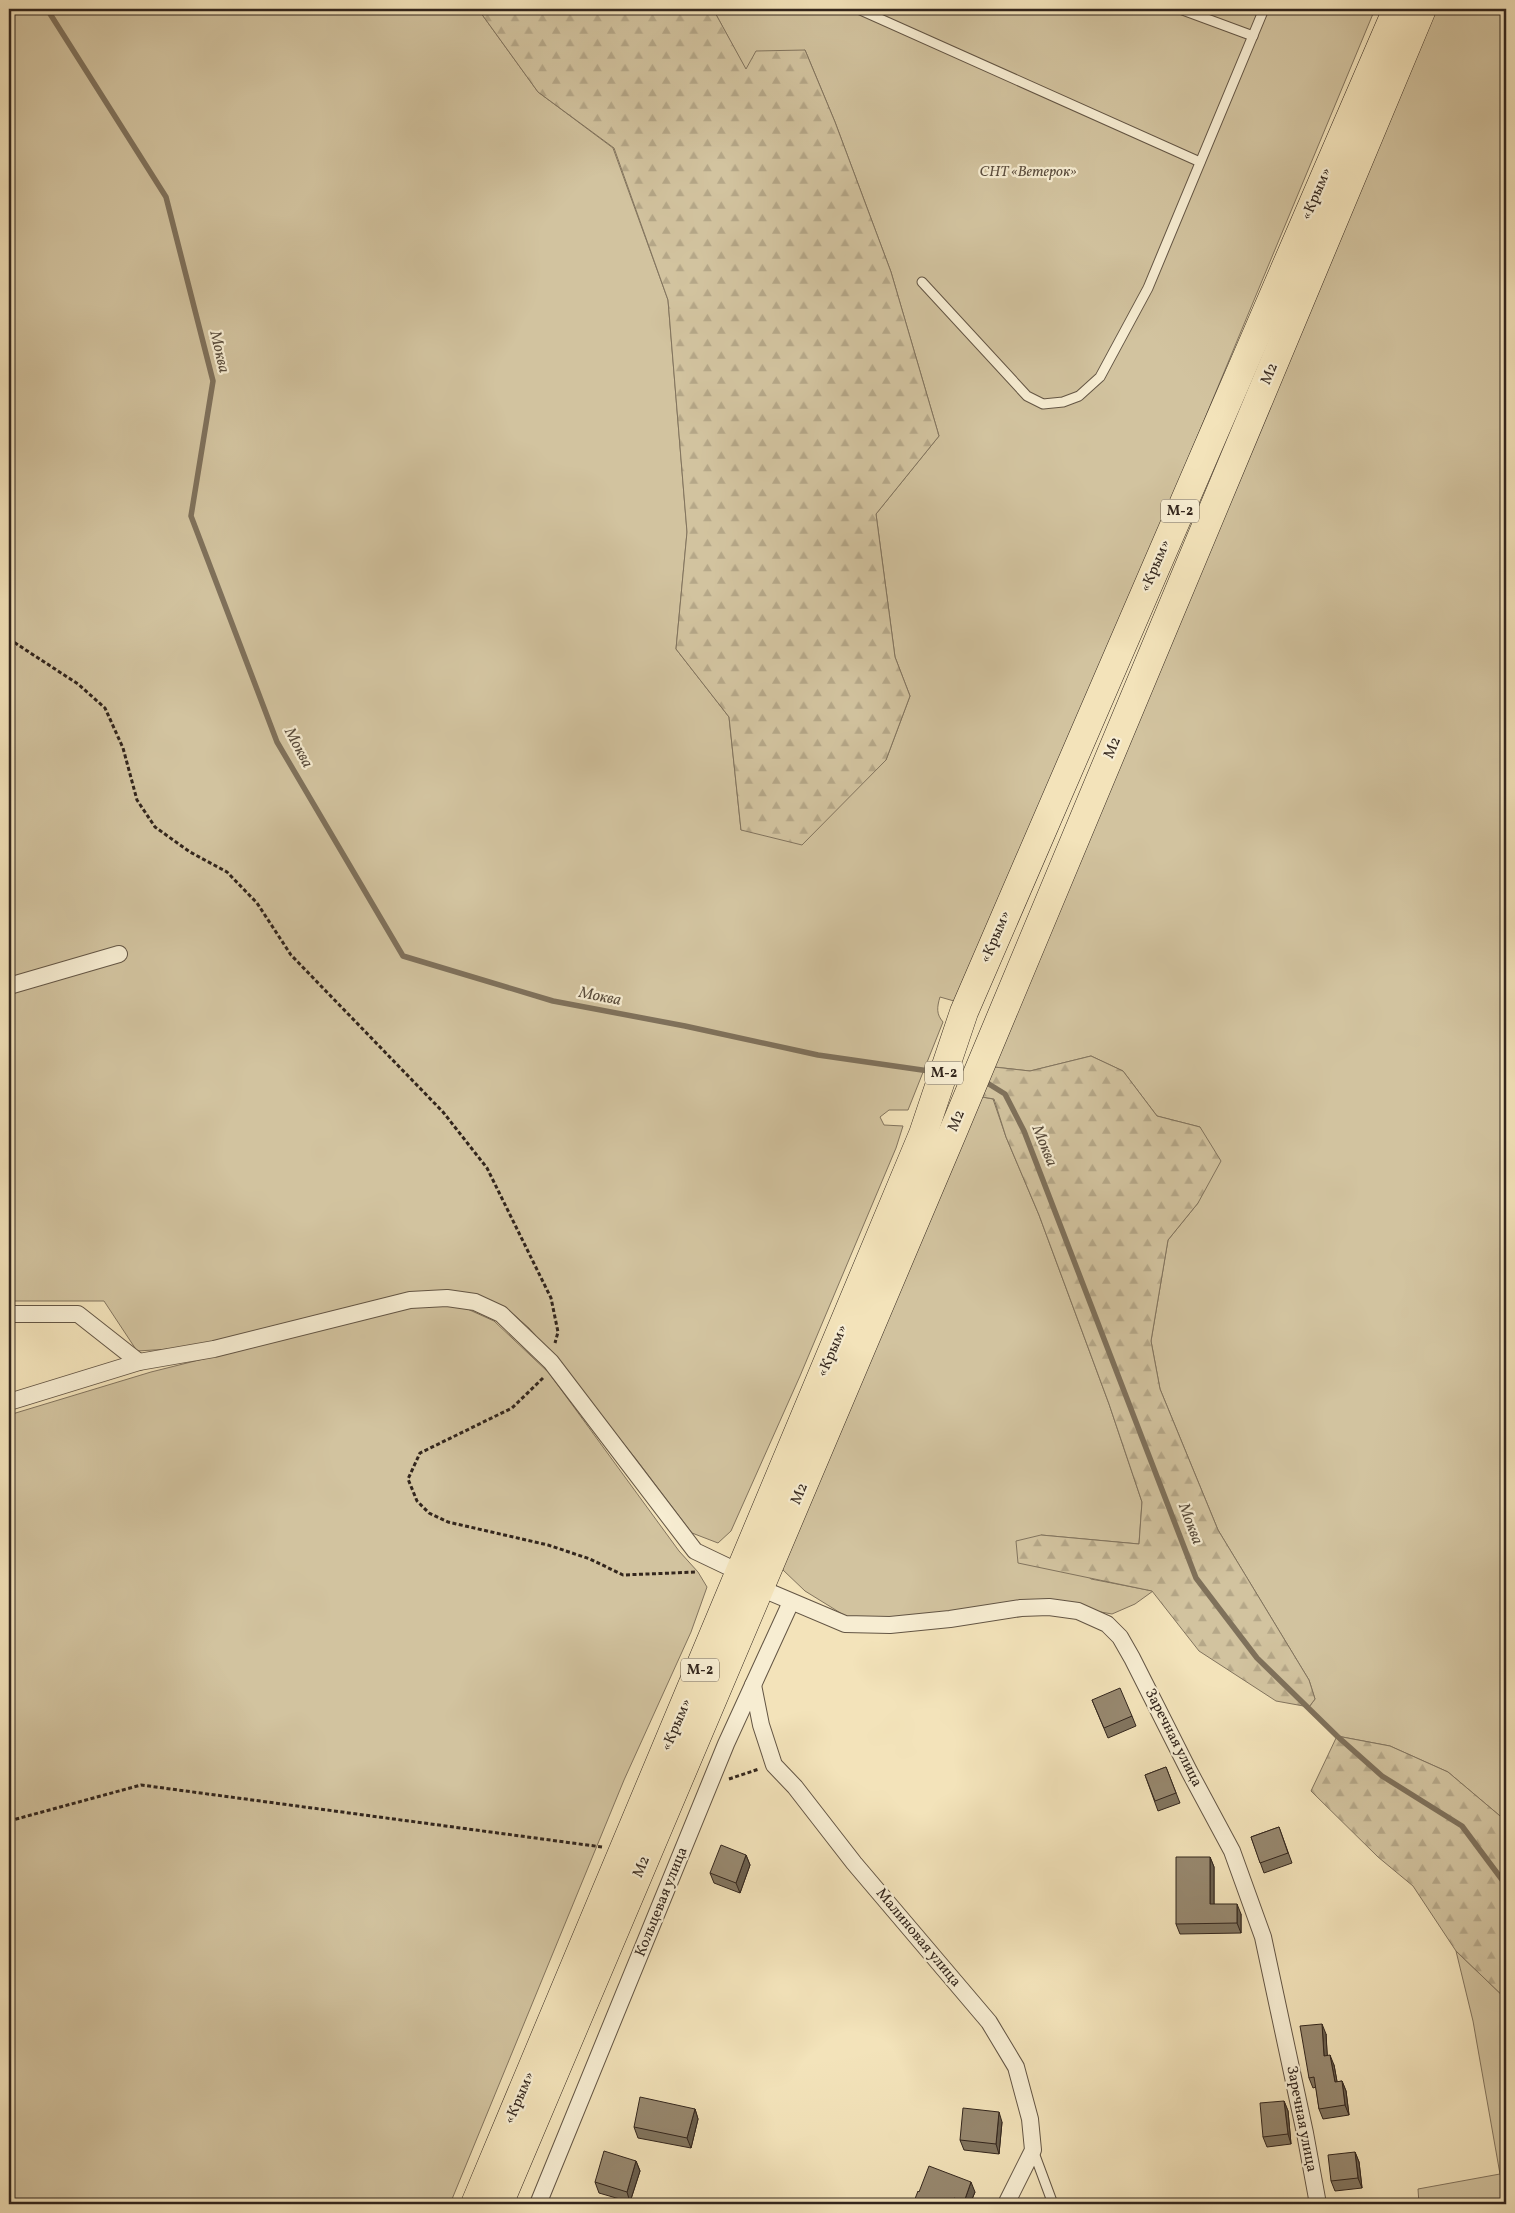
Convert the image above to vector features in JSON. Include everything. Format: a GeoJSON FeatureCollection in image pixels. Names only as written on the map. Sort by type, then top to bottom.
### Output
{"type":"FeatureCollection","features":[{"type":"Feature","properties":{"kind":"highway","name":"«Крым»"},"geometry":{"type":"LineString","coordinates":[[475,2204],[924,1134],[964,1012],[1397,9]]}},
{"type":"Feature","properties":{"kind":"highway","name":"М2"},"geometry":{"type":"LineString","coordinates":[[499,2204],[749,1580],[1422,9]]}},
{"type":"Feature","properties":{"kind":"street"},"geometry":{"type":"LineString","coordinates":[[9,986],[119,954]]}},
{"type":"Feature","properties":{"kind":"street","name":"Заречная улица"},"geometry":{"type":"LineString","coordinates":[[9,1402],[139,1362],[214,1349],[410,1300],[447,1298],[475,1302],[501,1314],[551,1362],[695,1551],[791,1602],[845,1624],[890,1625],[950,1619],[1020,1608],[1049,1607],[1078,1611],[1107,1624],[1120,1637],[1132,1658],[1232,1851],[1263,1937],[1305,2133],[1318,2204]]}},
{"type":"Feature","properties":{"kind":"street"},"geometry":{"type":"LineString","coordinates":[[9,1314],[78,1314],[139,1362]]}},
{"type":"Feature","properties":{"kind":"street","name":"Кольцевая улица"},"geometry":{"type":"LineString","coordinates":[[538,2204],[710,1785],[791,1602]]}},
{"type":"Feature","properties":{"kind":"street","name":"Малиновая улица"},"geometry":{"type":"LineString","coordinates":[[753,1685],[761,1725],[774,1765],[795,1787],[854,1863],[990,2022],[1016,2067],[1030,2119],[1033,2150]]}},
{"type":"Feature","properties":{"kind":"street"},"geometry":{"type":"LineString","coordinates":[[1006,2204],[1033,2150]]}},
{"type":"Feature","properties":{"kind":"lane"},"geometry":{"type":"LineString","coordinates":[[858,9],[1200,162]]}},
{"type":"Feature","properties":{"kind":"lane"},"geometry":{"type":"LineString","coordinates":[[1180,9],[1253,36]]}},
{"type":"Feature","properties":{"kind":"lane"},"geometry":{"type":"LineString","coordinates":[[922,282],[1027,396],[1043,404],[1062,402],[1079,396],[1100,376],[1148,288],[1264,9]]}},
{"type":"Feature","properties":{"kind":"lane"},"geometry":{"type":"LineString","coordinates":[[1033,2150],[1053,2204]]}},
{"type":"Feature","properties":{"kind":"path"},"geometry":{"type":"LineString","coordinates":[[9,639],[78,684],[105,708],[123,748],[137,800],[155,827],[190,852],[227,872],[251,896],[291,955],[443,1112],[486,1168],[551,1298],[558,1332],[549,1373],[512,1408],[420,1453],[408,1479],[417,1501],[429,1513],[448,1522],[548,1545],[590,1559],[623,1575],[703,1571]]}},
{"type":"Feature","properties":{"kind":"path"},"geometry":{"type":"LineString","coordinates":[[710,1785],[774,1765]]}},
{"type":"Feature","properties":{"kind":"path"},"geometry":{"type":"LineString","coordinates":[[9,1821],[141,1785],[624,1850]]}},
{"type":"Feature","properties":{"kind":"green space","name":"СНТ «Ветерок»"},"geometry":{"type":"Polygon","coordinates":[[[9,9],[478,9],[538,92],[613,148],[668,300],[687,532],[676,649],[729,717],[741,830],[886,760],[910,696],[895,657],[876,514],[939,436],[891,272],[835,122],[805,50],[746,70],[713,9],[1375,9],[1173,495],[954,1001],[940,997],[938,1010],[943,1022],[908,1110],[889,1110],[880,1117],[884,1125],[903,1126],[896,1148],[800,1376],[731,1531],[718,1543],[692,1533],[636,1459],[529,1328],[505,1307],[480,1296],[170,1349],[137,1351],[104,1301],[9,1301],[9,927],[13,923],[9,920],[9,9]]]}},
{"type":"Feature","properties":{"kind":"green space"},"geometry":{"type":"Polygon","coordinates":[[[478,9],[713,9],[746,69],[756,51],[805,50],[835,122],[891,272],[939,436],[876,514],[895,657],[910,696],[886,760],[802,845],[741,830],[729,717],[676,649],[687,532],[668,300],[614,148],[538,92],[478,9]]]}},
{"type":"Feature","properties":{"kind":"green space"},"geometry":{"type":"Polygon","coordinates":[[[1418,9],[1506,9],[1506,1821],[1448,1772],[1390,1746],[1337,1736],[1309,1707],[1315,1699],[1309,1680],[1218,1530],[1160,1389],[1151,1341],[1168,1240],[1198,1203],[1200,1127],[1157,1116],[1123,1071],[1091,1056],[1030,1071],[985,1066],[1418,9]]]}},
{"type":"Feature","properties":{"kind":"green space"},"geometry":{"type":"Polygon","coordinates":[[[1091,1056],[1123,1071],[1157,1116],[1200,1127],[1221,1161],[1198,1203],[1168,1240],[1151,1341],[1160,1389],[1218,1530],[1309,1680],[1315,1699],[1309,1707],[1276,1701],[1199,1651],[1152,1591],[1018,1563],[1016,1541],[1041,1535],[1139,1544],[1142,1502],[1109,1404],[1039,1215],[1006,1137],[994,1099],[971,1095],[985,1066],[1030,1071],[1091,1056]]]}},
{"type":"Feature","properties":{"kind":"green space"},"geometry":{"type":"Polygon","coordinates":[[[971,1095],[993,1099],[1006,1137],[1039,1215],[1109,1404],[1142,1502],[1139,1544],[1041,1535],[1091,1579],[1153,1591],[1135,1604],[1112,1614],[1078,1608],[949,1616],[847,1617],[805,1591],[783,1570],[778,1548],[971,1095]]]}},
{"type":"Feature","properties":{"kind":"green space"},"geometry":{"type":"Polygon","coordinates":[[[443,1304],[463,1307],[494,1321],[549,1373],[679,1551],[698,1572],[707,1587],[691,1632],[624,1780],[450,2204],[9,2204],[9,1415],[151,1372],[411,1307],[443,1304]]]}},
{"type":"Feature","properties":{"kind":"green space"},"geometry":{"type":"Polygon","coordinates":[[[1337,1736],[1390,1746],[1448,1772],[1506,1821],[1506,1999],[1456,1951],[1413,1886],[1378,1857],[1311,1791],[1337,1736]]]}},
{"type":"Feature","properties":{"kind":"green space"},"geometry":{"type":"Polygon","coordinates":[[[1456,1951],[1506,1999],[1506,2204],[1419,2204],[1418,2189],[1500,2174],[1473,2021],[1456,1951]]]}},
{"type":"Feature","properties":{"kind":"building"},"geometry":{"type":"Polygon","coordinates":[[[1120,1688],[1132,1716],[1104,1728],[1092,1700],[1120,1688]]]}},
{"type":"Feature","properties":{"kind":"building"},"geometry":{"type":"Polygon","coordinates":[[[1166,1767],[1176,1793],[1155,1801],[1145,1775],[1166,1767]]]}},
{"type":"Feature","properties":{"kind":"building"},"geometry":{"type":"Polygon","coordinates":[[[1279,1827],[1288,1853],[1260,1863],[1251,1837],[1279,1827]]]}},
{"type":"Feature","properties":{"kind":"building"},"geometry":{"type":"Polygon","coordinates":[[[721,1845],[746,1855],[736,1883],[710,1873],[721,1845]]]}},
{"type":"Feature","properties":{"kind":"building"},"geometry":{"type":"Polygon","coordinates":[[[1176,1857],[1210,1857],[1210,1904],[1237,1904],[1237,1923],[1176,1924],[1176,1857]]]}},
{"type":"Feature","properties":{"kind":"building"},"geometry":{"type":"Polygon","coordinates":[[[1322,2024],[1324,2056],[1330,2055],[1335,2082],[1342,2081],[1345,2105],[1319,2109],[1314,2077],[1309,2078],[1300,2026],[1322,2024]]]}},
{"type":"Feature","properties":{"kind":"building"},"geometry":{"type":"Polygon","coordinates":[[[640,2097],[695,2109],[687,2138],[634,2127],[640,2097]]]}},
{"type":"Feature","properties":{"kind":"building"},"geometry":{"type":"Polygon","coordinates":[[[1284,2101],[1288,2134],[1263,2137],[1260,2103],[1284,2101]]]}},
{"type":"Feature","properties":{"kind":"building"},"geometry":{"type":"Polygon","coordinates":[[[963,2108],[999,2112],[996,2144],[960,2140],[963,2108]]]}},
{"type":"Feature","properties":{"kind":"building"},"geometry":{"type":"Polygon","coordinates":[[[604,2151],[636,2161],[627,2192],[595,2182],[604,2151]]]}},
{"type":"Feature","properties":{"kind":"building"},"geometry":{"type":"Polygon","coordinates":[[[1355,2152],[1358,2178],[1331,2181],[1328,2155],[1355,2152]]]}},
{"type":"Feature","properties":{"kind":"building"},"geometry":{"type":"Polygon","coordinates":[[[929,2166],[971,2182],[964,2202],[954,2198],[952,2204],[913,2204],[929,2166]]]}},
{"type":"Feature","properties":{"kind":"waterway","name":"Моква"},"geometry":{"type":"LineString","coordinates":[[47,9],[166,197],[213,381],[191,516],[277,742],[403,956],[553,1001],[685,1026],[818,1055],[936,1072]]}},
{"type":"Feature","properties":{"kind":"waterway","name":"Моква"},"geometry":{"type":"LineString","coordinates":[[984,1081],[1005,1094],[1024,1131],[1196,1578],[1257,1658],[1337,1736],[1382,1776],[1462,1826],[1506,1885]]}}]}
